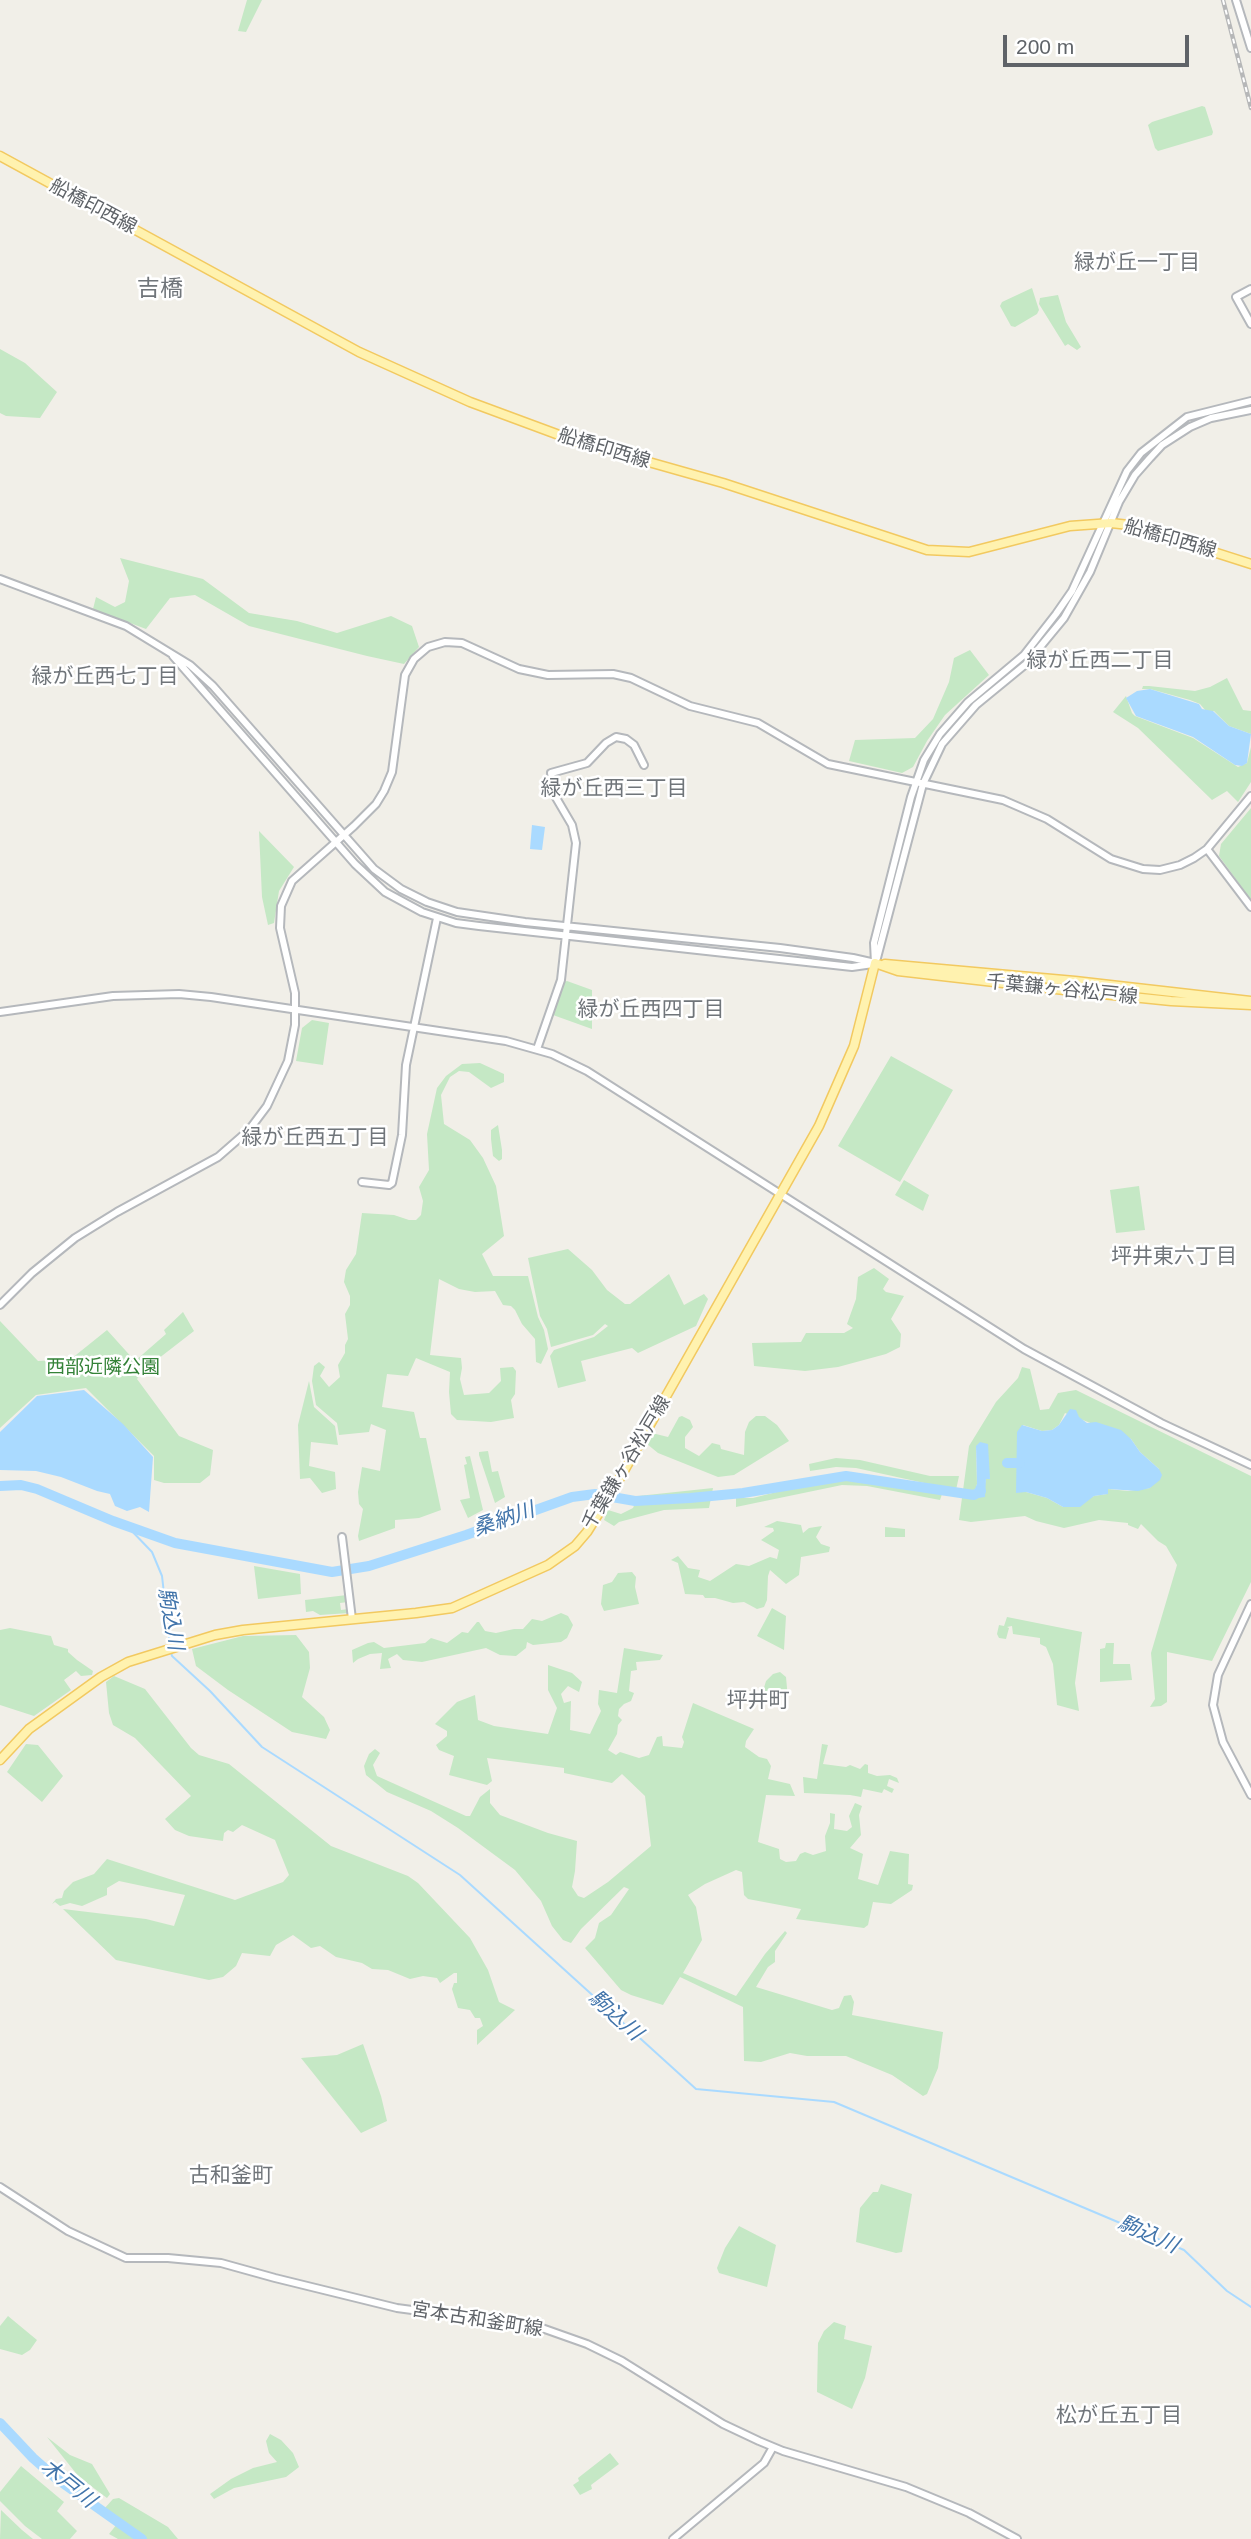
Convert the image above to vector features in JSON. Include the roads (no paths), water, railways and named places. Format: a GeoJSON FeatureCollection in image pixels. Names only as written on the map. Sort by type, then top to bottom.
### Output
{"type":"FeatureCollection","features":[{"type":"Feature","properties":{"kind":"main road","name":"船橋印西線"},"geometry":{"type":"LineString","coordinates":[[0,156],[359,352],[470,402],[578,442],[723,483],[927,550],[969,552],[1070,526],[1107,523],[1129,525],[1251,564]]}},
{"type":"Feature","properties":{"kind":"main road","name":"千葉鎌ヶ谷松戸線"},"geometry":{"type":"LineString","coordinates":[[0,1760],[29,1730],[101,1677],[128,1662],[243,1630],[438,1611],[470,1602],[548,1565],[570,1550],[587,1532],[614,1490],[819,1126],[849,1058],[875,964],[898,971],[1073,991],[1194,1003],[1251,1003]]}},
{"type":"Feature","properties":{"kind":"street"},"geometry":{"type":"LineString","coordinates":[[1236,0],[1251,48]]}},
{"type":"Feature","properties":{"kind":"street"},"geometry":{"type":"LineString","coordinates":[[1251,289],[1236,297],[1251,324]]}},
{"type":"Feature","properties":{"kind":"street"},"geometry":{"type":"LineString","coordinates":[[875,964],[882,945],[919,783],[943,744],[976,705],[1026,664],[1064,618],[1090,572],[1127,471],[1141,453],[1187,417],[1251,401]]}},
{"type":"Feature","properties":{"kind":"street"},"geometry":{"type":"LineString","coordinates":[[1107,523],[1135,475],[1162,445],[1189,427],[1211,418],[1251,410]]}},
{"type":"Feature","properties":{"kind":"street"},"geometry":{"type":"LineString","coordinates":[[0,579],[126,626],[190,666],[213,686],[374,869],[401,889],[427,902],[457,912],[780,948],[853,958],[875,964]]}},
{"type":"Feature","properties":{"kind":"street"},"geometry":{"type":"LineString","coordinates":[[0,1305],[32,1273],[75,1238],[117,1212],[207,1165],[239,1141],[267,1106],[281,1080],[292,1045],[295,1009],[289,961],[280,928],[281,906],[292,881],[376,804],[384,792],[392,772],[408,668],[419,653],[428,647],[445,642],[462,643],[519,669],[548,675],[613,674],[632,678],[690,706],[758,723],[828,764],[1003,800],[1025,808],[1111,859],[1129,866],[1160,870],[1180,865],[1207,849],[1251,796]]}},
{"type":"Feature","properties":{"kind":"street"},"geometry":{"type":"LineString","coordinates":[[170,652],[335,842],[385,892],[407,905],[437,918],[480,926],[852,967],[875,964]]}},
{"type":"Feature","properties":{"kind":"street"},"geometry":{"type":"LineString","coordinates":[[537,1049],[561,980],[575,834],[555,796],[551,773],[587,763],[611,738],[616,737],[626,739],[634,745],[643,765]]}},
{"type":"Feature","properties":{"kind":"street"},"geometry":{"type":"LineString","coordinates":[[1207,849],[1251,907]]}},
{"type":"Feature","properties":{"kind":"street"},"geometry":{"type":"LineString","coordinates":[[362,1182],[389,1185],[392,1182],[402,1135],[406,1065],[437,918]]}},
{"type":"Feature","properties":{"kind":"street"},"geometry":{"type":"LineString","coordinates":[[0,1012],[113,996],[157,994],[211,997],[506,1041],[537,1049],[587,1071],[1036,1355],[1161,1423],[1251,1465]]}},
{"type":"Feature","properties":{"kind":"street"},"geometry":{"type":"LineString","coordinates":[[342,1537],[352,1619]]}},
{"type":"Feature","properties":{"kind":"street"},"geometry":{"type":"LineString","coordinates":[[1251,1604],[1218,1675],[1213,1705],[1223,1742],[1251,1795]]}},
{"type":"Feature","properties":{"kind":"street","name":"宮本古和釜町線"},"geometry":{"type":"LineString","coordinates":[[0,2187],[68,2231],[126,2259],[168,2258],[221,2263],[397,2308],[539,2327],[587,2344],[622,2361],[723,2424],[773,2447],[906,2487],[969,2513],[1017,2539]]}},
{"type":"Feature","properties":{"kind":"street"},"geometry":{"type":"LineString","coordinates":[[673,2539],[764,2463],[773,2447]]}},
{"type":"Feature","properties":{"kind":"water"},"geometry":{"type":"Polygon","coordinates":[[[1150,689],[1199,704],[1202,709],[1213,711],[1229,726],[1251,734],[1247,763],[1242,766],[1235,765],[1193,737],[1136,716],[1126,698],[1137,691],[1150,689]]]}},
{"type":"Feature","properties":{"kind":"water"},"geometry":{"type":"Polygon","coordinates":[[[532,825],[545,827],[542,850],[530,849],[532,825]]]}},
{"type":"Feature","properties":{"kind":"water"},"geometry":{"type":"Polygon","coordinates":[[[84,1390],[123,1424],[153,1457],[149,1512],[140,1507],[127,1511],[115,1506],[110,1494],[61,1477],[36,1471],[0,1470],[0,1432],[37,1396],[84,1390]]]}},
{"type":"Feature","properties":{"kind":"water"},"geometry":{"type":"Polygon","coordinates":[[[1070,1409],[1076,1410],[1079,1417],[1087,1423],[1096,1422],[1121,1430],[1159,1469],[1162,1475],[1160,1480],[1150,1488],[1138,1491],[1108,1489],[1108,1494],[1094,1496],[1080,1507],[1063,1507],[1047,1498],[1026,1492],[1016,1493],[1017,1432],[1022,1425],[1042,1431],[1052,1430],[1070,1409]]]}},
{"type":"Feature","properties":{"kind":"water"},"geometry":{"type":"Polygon","coordinates":[[[980,1442],[988,1444],[990,1479],[986,1479],[985,1497],[971,1499],[971,1492],[977,1484],[976,1446],[980,1442]]]}},
{"type":"Feature","properties":{"kind":"waterway","name":"桑納川"},"geometry":{"type":"LineString","coordinates":[[1007,1463],[1020,1463]]}},
{"type":"Feature","properties":{"kind":"waterway","name":"桑納川"},"geometry":{"type":"LineString","coordinates":[[0,1486],[21,1485],[37,1489],[113,1521],[175,1543],[332,1572],[369,1566],[572,1497],[595,1494],[635,1501],[690,1498],[743,1493],[846,1476],[974,1495],[981,1491]]}},
{"type":"Feature","properties":{"kind":"waterway","name":"駒込川"},"geometry":{"type":"LineString","coordinates":[[127,1526],[152,1552],[162,1576],[170,1646]]}},
{"type":"Feature","properties":{"kind":"waterway","name":"駒込川"},"geometry":{"type":"LineString","coordinates":[[171,1652],[262,1747],[460,1875],[696,2089],[834,2102],[1184,2250],[1227,2291],[1251,2307]]}},
{"type":"Feature","properties":{"kind":"waterway","name":"木戸川"},"geometry":{"type":"LineString","coordinates":[[0,2423],[57,2479],[142,2539]]}},
{"type":"Feature","properties":{"kind":"railway"},"geometry":{"type":"LineString","coordinates":[[1223,0],[1251,108]]}},
{"type":"Feature","properties":{"kind":"district","name":"緑が丘一丁目"},"geometry":{"type":"Point","coordinates":[1137,263]}},
{"type":"Feature","properties":{"kind":"district","name":"吉橋"},"geometry":{"type":"Point","coordinates":[160,290]}},
{"type":"Feature","properties":{"kind":"district","name":"緑が丘西二丁目"},"geometry":{"type":"Point","coordinates":[1100,661]}},
{"type":"Feature","properties":{"kind":"district","name":"緑が丘西七丁目"},"geometry":{"type":"Point","coordinates":[105,677]}},
{"type":"Feature","properties":{"kind":"district","name":"緑が丘西三丁目"},"geometry":{"type":"Point","coordinates":[614,789]}},
{"type":"Feature","properties":{"kind":"district","name":"緑が丘西四丁目"},"geometry":{"type":"Point","coordinates":[651,1010]}},
{"type":"Feature","properties":{"kind":"district","name":"緑が丘西五丁目"},"geometry":{"type":"Point","coordinates":[315,1138]}},
{"type":"Feature","properties":{"kind":"district","name":"坪井東六丁目"},"geometry":{"type":"Point","coordinates":[1174,1257]}},
{"type":"Feature","properties":{"kind":"district","name":"坪井町"},"geometry":{"type":"Point","coordinates":[758,1701]}},
{"type":"Feature","properties":{"kind":"district","name":"古和釜町"},"geometry":{"type":"Point","coordinates":[231,2176]}},
{"type":"Feature","properties":{"kind":"district","name":"松が丘五丁目"},"geometry":{"type":"Point","coordinates":[1119,2416]}},
{"type":"Feature","properties":{"kind":"park label","name":"西部近隣公園"},"geometry":{"type":"Point","coordinates":[103,1368]}}]}
